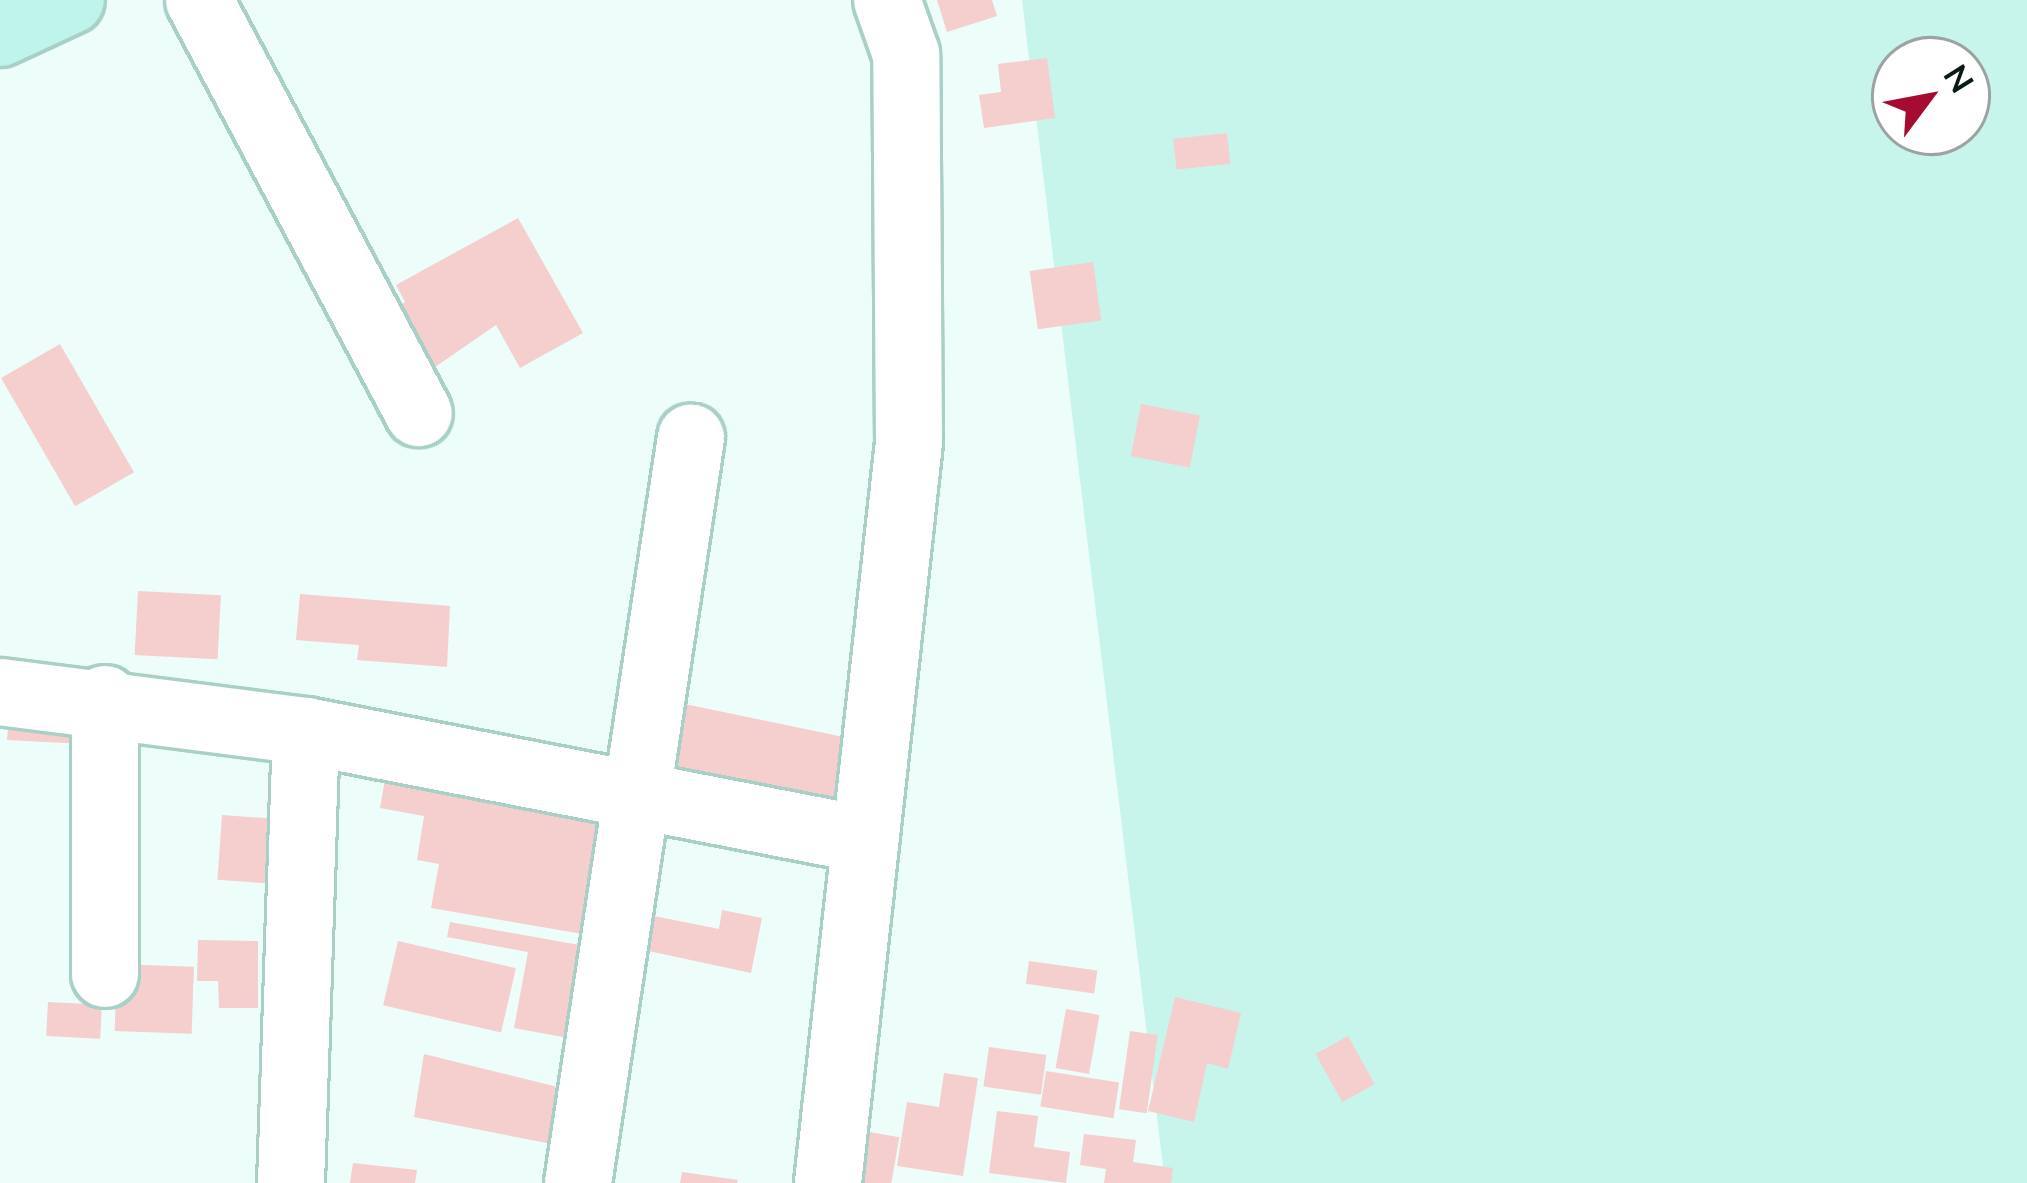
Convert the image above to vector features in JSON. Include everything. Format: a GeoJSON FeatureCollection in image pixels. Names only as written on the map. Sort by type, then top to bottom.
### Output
{"type":"FeatureCollection","features":[{"type":"Feature","properties":{"kind":"main road"},"geometry":{"type":"LineString","coordinates":[[0,33],[71,0]]}},
{"type":"Feature","properties":{"kind":"street"},"geometry":{"type":"LineString","coordinates":[[199,0],[418,413]]}},
{"type":"Feature","properties":{"kind":"street"},"geometry":{"type":"LineString","coordinates":[[828,1183],[861,839],[909,442],[906,54],[887,0]]}},
{"type":"Feature","properties":{"kind":"street"},"geometry":{"type":"LineString","coordinates":[[578,1183],[632,798],[691,438]]}},
{"type":"Feature","properties":{"kind":"street"},"geometry":{"type":"LineString","coordinates":[[0,692],[105,699],[306,731],[861,839]]}},
{"type":"Feature","properties":{"kind":"street"},"geometry":{"type":"LineString","coordinates":[[105,699],[105,974]]}},
{"type":"Feature","properties":{"kind":"street"},"geometry":{"type":"LineString","coordinates":[[291,1183],[306,731]]}},
{"type":"Feature","properties":{"kind":"green space"},"geometry":{"type":"Polygon","coordinates":[[[1022,0],[2027,0],[2027,1183],[1165,1183],[1022,0]]]}},
{"type":"Feature","properties":{"kind":"building"},"geometry":{"type":"Polygon","coordinates":[[[937,0],[992,0],[997,16],[947,32],[937,0]]]}},
{"type":"Feature","properties":{"kind":"building"},"geometry":{"type":"Polygon","coordinates":[[[1047,58],[1055,118],[984,128],[979,95],[1001,92],[998,64],[1047,58]]]}},
{"type":"Feature","properties":{"kind":"building"},"geometry":{"type":"Polygon","coordinates":[[[1227,133],[1230,164],[1177,169],[1173,139],[1227,133]]]}},
{"type":"Feature","properties":{"kind":"building"},"geometry":{"type":"Polygon","coordinates":[[[518,218],[583,333],[520,368],[496,325],[409,385],[373,320],[405,302],[396,285],[518,218]]]}},
{"type":"Feature","properties":{"kind":"building"},"geometry":{"type":"Polygon","coordinates":[[[1093,262],[1101,320],[1038,329],[1030,271],[1093,262]]]}},
{"type":"Feature","properties":{"kind":"building"},"geometry":{"type":"Polygon","coordinates":[[[60,344],[134,472],[75,506],[1,378],[60,344]]]}},
{"type":"Feature","properties":{"kind":"building"},"geometry":{"type":"Polygon","coordinates":[[[1141,404],[1200,415],[1190,467],[1131,456],[1141,404]]]}},
{"type":"Feature","properties":{"kind":"building"},"geometry":{"type":"Polygon","coordinates":[[[138,591],[221,595],[218,659],[135,655],[138,591]]]}},
{"type":"Feature","properties":{"kind":"building"},"geometry":{"type":"Polygon","coordinates":[[[300,594],[450,606],[447,667],[357,660],[359,645],[296,640],[300,594]]]}},
{"type":"Feature","properties":{"kind":"building"},"geometry":{"type":"Polygon","coordinates":[[[11,698],[62,704],[85,744],[7,740],[11,698]]]}},
{"type":"Feature","properties":{"kind":"building"},"geometry":{"type":"Polygon","coordinates":[[[656,698],[853,739],[840,817],[641,793],[656,698]]]}},
{"type":"Feature","properties":{"kind":"building"},"geometry":{"type":"Polygon","coordinates":[[[388,762],[624,801],[600,937],[431,908],[439,864],[417,860],[424,816],[380,808],[388,762]]]}},
{"type":"Feature","properties":{"kind":"building"},"geometry":{"type":"Polygon","coordinates":[[[222,815],[271,818],[266,883],[217,880],[222,815]]]}},
{"type":"Feature","properties":{"kind":"building"},"geometry":{"type":"Polygon","coordinates":[[[624,910],[719,929],[722,910],[762,918],[751,973],[616,944],[624,910]]]}},
{"type":"Feature","properties":{"kind":"building"},"geometry":{"type":"Polygon","coordinates":[[[450,922],[602,949],[585,1041],[514,1028],[528,952],[447,937],[450,922]]]}},
{"type":"Feature","properties":{"kind":"building"},"geometry":{"type":"Polygon","coordinates":[[[198,940],[258,941],[258,1008],[219,1008],[218,981],[197,981],[198,940]]]}},
{"type":"Feature","properties":{"kind":"building"},"geometry":{"type":"Polygon","coordinates":[[[398,941],[516,968],[501,1033],[383,1005],[398,941]]]}},
{"type":"Feature","properties":{"kind":"building"},"geometry":{"type":"Polygon","coordinates":[[[1029,961],[1097,971],[1094,993],[1026,984],[1029,961]]]}},
{"type":"Feature","properties":{"kind":"building"},"geometry":{"type":"Polygon","coordinates":[[[117,964],[194,967],[192,1034],[115,1031],[117,964]]]}},
{"type":"Feature","properties":{"kind":"building"},"geometry":{"type":"Polygon","coordinates":[[[1175,997],[1241,1013],[1228,1069],[1207,1063],[1194,1122],[1148,1111],[1175,997]]]}},
{"type":"Feature","properties":{"kind":"building"},"geometry":{"type":"Polygon","coordinates":[[[48,1002],[102,1005],[100,1039],[46,1036],[48,1002]]]}},
{"type":"Feature","properties":{"kind":"building"},"geometry":{"type":"Polygon","coordinates":[[[1066,1009],[1099,1015],[1089,1074],[1056,1068],[1066,1009]]]}},
{"type":"Feature","properties":{"kind":"building"},"geometry":{"type":"Polygon","coordinates":[[[1130,1031],[1158,1035],[1147,1113],[1119,1109],[1130,1031]]]}},
{"type":"Feature","properties":{"kind":"building"},"geometry":{"type":"Polygon","coordinates":[[[1348,1036],[1375,1084],[1342,1102],[1316,1054],[1348,1036]]]}},
{"type":"Feature","properties":{"kind":"building"},"geometry":{"type":"Polygon","coordinates":[[[989,1047],[1046,1055],[1041,1095],[983,1087],[989,1047]]]}},
{"type":"Feature","properties":{"kind":"building"},"geometry":{"type":"Polygon","coordinates":[[[424,1054],[570,1090],[562,1146],[414,1117],[424,1054]]]}},
{"type":"Feature","properties":{"kind":"building"},"geometry":{"type":"Polygon","coordinates":[[[1046,1071],[1119,1083],[1113,1118],[1040,1107],[1046,1071]]]}},
{"type":"Feature","properties":{"kind":"building"},"geometry":{"type":"Polygon","coordinates":[[[944,1073],[978,1078],[963,1176],[897,1166],[907,1102],[939,1107],[944,1073]]]}},
{"type":"Feature","properties":{"kind":"building"},"geometry":{"type":"Polygon","coordinates":[[[997,1111],[1038,1116],[1034,1147],[1070,1152],[1066,1183],[989,1173],[997,1111]]]}},
{"type":"Feature","properties":{"kind":"building"},"geometry":{"type":"Polygon","coordinates":[[[858,1130],[899,1137],[891,1183],[849,1183],[858,1130]]]}},
{"type":"Feature","properties":{"kind":"building"},"geometry":{"type":"Polygon","coordinates":[[[1084,1134],[1136,1140],[1133,1162],[1173,1168],[1171,1183],[1104,1183],[1106,1169],[1080,1165],[1084,1134]]]}},
{"type":"Feature","properties":{"kind":"building"},"geometry":{"type":"Polygon","coordinates":[[[353,1163],[417,1170],[415,1183],[350,1183],[353,1163]]]}},
{"type":"Feature","properties":{"kind":"building"},"geometry":{"type":"Polygon","coordinates":[[[682,1172],[738,1180],[680,1183],[682,1172]]]}}]}
